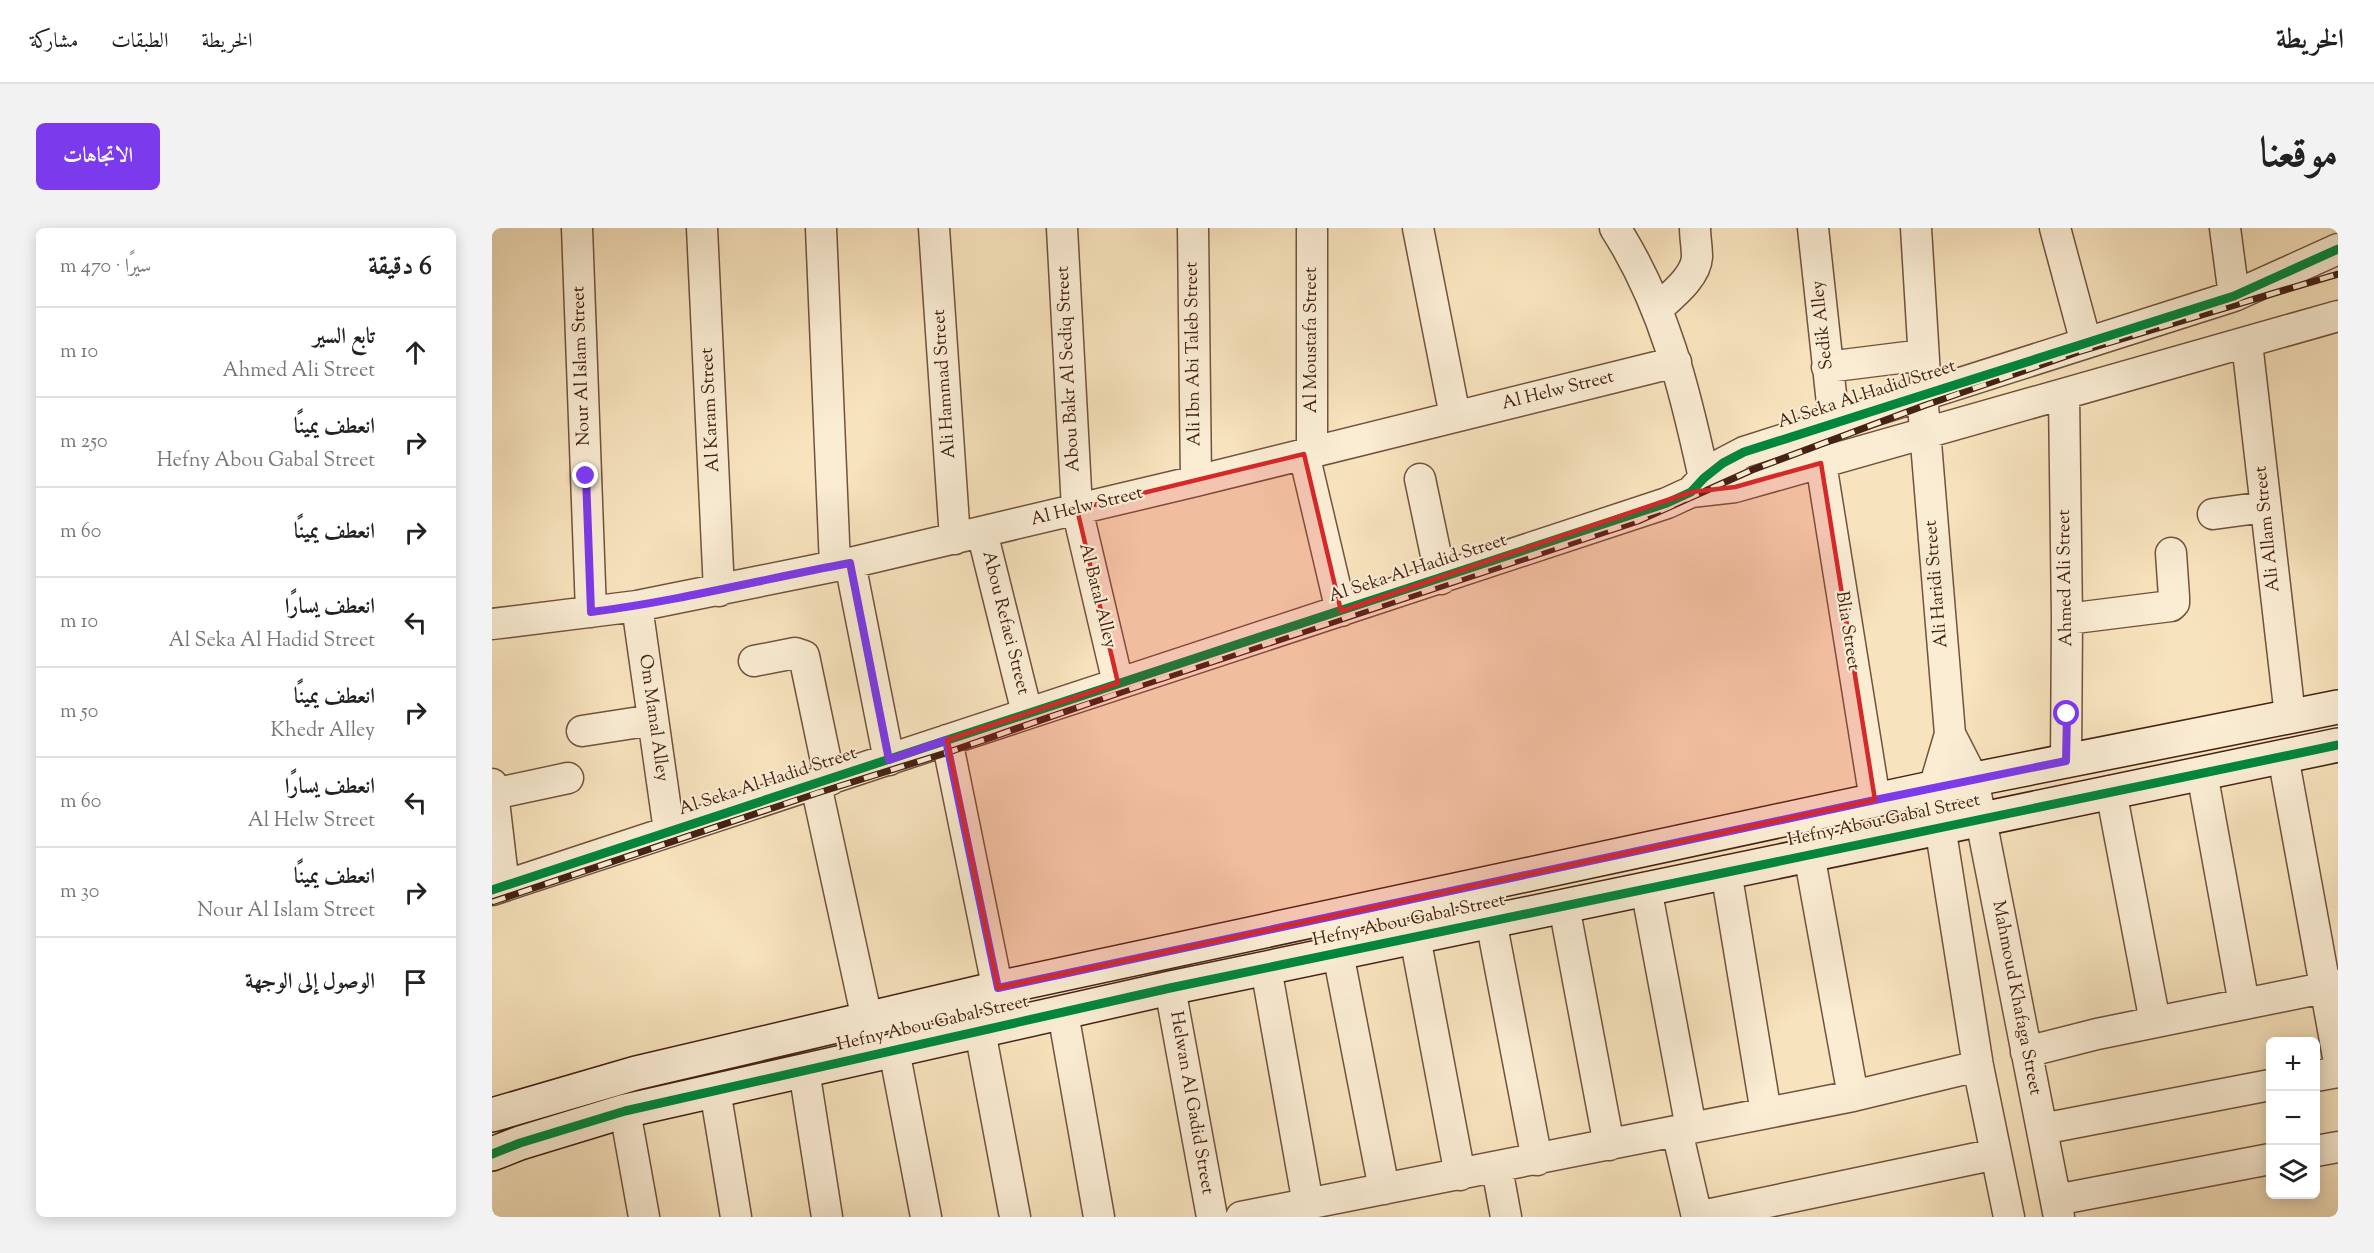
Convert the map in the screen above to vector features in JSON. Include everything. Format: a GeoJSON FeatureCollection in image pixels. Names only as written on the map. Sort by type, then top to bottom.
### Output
{"type":"FeatureCollection","features":[{"type":"Feature","properties":{"kind":"street","name":"Nour Al Islam Street"},"geometry":{"type":"LineString","coordinates":[[577,228],[591,612]]}},
{"type":"Feature","properties":{"kind":"street","name":"Al Karam Street"},"geometry":{"type":"LineString","coordinates":[[702,228],[719,591]]}},
{"type":"Feature","properties":{"kind":"street"},"geometry":{"type":"LineString","coordinates":[[821,228],[842,564],[889,760]]}},
{"type":"Feature","properties":{"kind":"street","name":"Ali Hammad Street"},"geometry":{"type":"LineString","coordinates":[[934,228],[969,536]]}},
{"type":"Feature","properties":{"kind":"street","name":"Abou Bakr Al Sediq Street"},"geometry":{"type":"LineString","coordinates":[[1062,228],[1077,509]]}},
{"type":"Feature","properties":{"kind":"street","name":"Ali Ibn Abi Taleb Street"},"geometry":{"type":"LineString","coordinates":[[1192,228],[1196,481]]}},
{"type":"Feature","properties":{"kind":"street","name":"Al Moustafa Street"},"geometry":{"type":"LineString","coordinates":[[1312,228],[1308,452],[1341,611]]}},
{"type":"Feature","properties":{"kind":"street"},"geometry":{"type":"LineString","coordinates":[[1418,228],[1455,416]]}},
{"type":"Feature","properties":{"kind":"street"},"geometry":{"type":"LineString","coordinates":[[1615,228],[1632,254],[1657,309],[1676,362],[1688,404],[1697,485]]}},
{"type":"Feature","properties":{"kind":"street"},"geometry":{"type":"LineString","coordinates":[[1657,309],[1693,270],[1697,259],[1695,228]]}},
{"type":"Feature","properties":{"kind":"street","name":"Sedik Alley"},"geometry":{"type":"LineString","coordinates":[[1813,228],[1834,422]]}},
{"type":"Feature","properties":{"kind":"street","name":"Ali Haridi Street"},"geometry":{"type":"LineString","coordinates":[[1916,228],[1926,393],[1923,406],[1950,734],[1934,788]]}},
{"type":"Feature","properties":{"kind":"street"},"geometry":{"type":"LineString","coordinates":[[2055,228],[2086,343]]}},
{"type":"Feature","properties":{"kind":"street"},"geometry":{"type":"LineString","coordinates":[[2225,228],[2234,296]]}},
{"type":"Feature","properties":{"kind":"street","name":"Al Seka Al Hadid Street"},"geometry":{"type":"LineString","coordinates":[[498,888],[1667,503],[1697,485],[1723,463],[1744,452],[2234,296],[2338,249]]}},
{"type":"Feature","properties":{"kind":"street","name":"Al Seka Al Hadid Street"},"geometry":{"type":"LineString","coordinates":[[1697,485],[1735,487],[2338,316]]}},
{"type":"Feature","properties":{"kind":"street","name":"Ali Allam Street"},"geometry":{"type":"LineString","coordinates":[[2247,343],[2290,716]]}},
{"type":"Feature","properties":{"kind":"street"},"geometry":{"type":"LineString","coordinates":[[1827,367],[1923,355]]}},
{"type":"Feature","properties":{"kind":"street","name":"Al Helw Street"},"geometry":{"type":"LineString","coordinates":[[492,624],[637,606],[719,591],[969,536],[1676,362]]}},
{"type":"Feature","properties":{"kind":"street","name":"Ahmed Ali Street"},"geometry":{"type":"LineString","coordinates":[[2064,395],[2066,761]]}},
{"type":"Feature","properties":{"kind":"street","name":"Blia Street"},"geometry":{"type":"LineString","coordinates":[[1821,463],[1875,800]]}},
{"type":"Feature","properties":{"kind":"street"},"geometry":{"type":"LineString","coordinates":[[1420,479],[1441,579]]}},
{"type":"Feature","properties":{"kind":"street"},"geometry":{"type":"LineString","coordinates":[[2212,514],[2265,507]]}},
{"type":"Feature","properties":{"kind":"street","name":"Al Batal Alley"},"geometry":{"type":"LineString","coordinates":[[1077,509],[1118,683]]}},
{"type":"Feature","properties":{"kind":"street","name":"Abou Refaei Street"},"geometry":{"type":"LineString","coordinates":[[969,536],[995,633],[1027,713]]}},
{"type":"Feature","properties":{"kind":"street"},"geometry":{"type":"LineString","coordinates":[[2067,619],[2171,606],[2174,603],[2171,553]]}},
{"type":"Feature","properties":{"kind":"street","name":"Om Manal Alley"},"geometry":{"type":"LineString","coordinates":[[637,606],[669,831]]}},
{"type":"Feature","properties":{"kind":"street"},"geometry":{"type":"LineString","coordinates":[[754,661],[795,653],[804,656],[823,782],[867,1019]]}},
{"type":"Feature","properties":{"kind":"street","name":"Hefny Abou Gabal Street"},"geometry":{"type":"LineString","coordinates":[[492,1115],[625,1076],[998,988],[1973,779],[2338,707]]}},
{"type":"Feature","properties":{"kind":"street"},"geometry":{"type":"LineString","coordinates":[[582,731],[653,720]]}},
{"type":"Feature","properties":{"kind":"street","name":"Ali Haridi Street"},"geometry":{"type":"LineString","coordinates":[[1950,734],[1973,779]]}},
{"type":"Feature","properties":{"kind":"street"},"geometry":{"type":"LineString","coordinates":[[946,740],[998,988],[992,1028],[1015,1217]]}},
{"type":"Feature","properties":{"kind":"street","name":"Hefny Abou Gabal Street"},"geometry":{"type":"LineString","coordinates":[[492,1154],[520,1143],[625,1111],[1170,988],[2338,745]]}},
{"type":"Feature","properties":{"kind":"street"},"geometry":{"type":"LineString","coordinates":[[2283,756],[2332,986],[2338,1057]]}},
{"type":"Feature","properties":{"kind":"street"},"geometry":{"type":"LineString","coordinates":[[2202,773],[2244,1004]]}},
{"type":"Feature","properties":{"kind":"street"},"geometry":{"type":"LineString","coordinates":[[498,888],[493,789],[567,778]]}},
{"type":"Feature","properties":{"kind":"street","name":"Mahmoud Khafaga Street"},"geometry":{"type":"LineString","coordinates":[[1973,779],[2057,1208]]}},
{"type":"Feature","properties":{"kind":"street"},"geometry":{"type":"LineString","coordinates":[[1934,788],[1978,1066],[2008,1217]]}},
{"type":"Feature","properties":{"kind":"street"},"geometry":{"type":"LineString","coordinates":[[2111,791],[2155,1022]]}},
{"type":"Feature","properties":{"kind":"street"},"geometry":{"type":"LineString","coordinates":[[1809,854],[1853,1096]]}},
{"type":"Feature","properties":{"kind":"street"},"geometry":{"type":"LineString","coordinates":[[1726,871],[1766,1113]]}},
{"type":"Feature","properties":{"kind":"street"},"geometry":{"type":"LineString","coordinates":[[1484,884],[1537,1160]]}},
{"type":"Feature","properties":{"kind":"street"},"geometry":{"type":"LineString","coordinates":[[1647,888],[1697,1217],[1996,1154]]}},
{"type":"Feature","properties":{"kind":"street"},"geometry":{"type":"LineString","coordinates":[[1564,906],[1609,1145]]}},
{"type":"Feature","properties":{"kind":"street"},"geometry":{"type":"LineString","coordinates":[[1415,936],[1460,1175]]}},
{"type":"Feature","properties":{"kind":"street"},"geometry":{"type":"LineString","coordinates":[[1338,953],[1384,1190]]}},
{"type":"Feature","properties":{"kind":"street"},"geometry":{"type":"LineString","coordinates":[[1266,968],[1308,1204]]}},
{"type":"Feature","properties":{"kind":"street"},"geometry":{"type":"LineString","coordinates":[[2026,1052],[2097,1034],[2332,986]]}},
{"type":"Feature","properties":{"kind":"street","name":"Helwan Al Gadid Street"},"geometry":{"type":"LineString","coordinates":[[1170,988],[1212,1217]]}},
{"type":"Feature","properties":{"kind":"street"},"geometry":{"type":"LineString","coordinates":[[1063,1012],[1098,1217]]}},
{"type":"Feature","properties":{"kind":"street"},"geometry":{"type":"LineString","coordinates":[[894,1050],[926,1217]]}},
{"type":"Feature","properties":{"kind":"street"},"geometry":{"type":"LineString","coordinates":[[1242,1217],[1853,1096],[1978,1066]]}},
{"type":"Feature","properties":{"kind":"street"},"geometry":{"type":"LineString","coordinates":[[804,1070],[827,1217]]}},
{"type":"Feature","properties":{"kind":"street"},"geometry":{"type":"LineString","coordinates":[[2320,1075],[2338,1072]]}},
{"type":"Feature","properties":{"kind":"street"},"geometry":{"type":"LineString","coordinates":[[2042,1129],[2266,1086]]}},
{"type":"Feature","properties":{"kind":"street"},"geometry":{"type":"LineString","coordinates":[[715,1090],[736,1217]]}},
{"type":"Feature","properties":{"kind":"street"},"geometry":{"type":"LineString","coordinates":[[625,1111],[644,1217]]}},
{"type":"Feature","properties":{"kind":"street"},"geometry":{"type":"LineString","coordinates":[[2320,1150],[2338,1147]]}},
{"type":"Feature","properties":{"kind":"street"},"geometry":{"type":"LineString","coordinates":[[2057,1208],[2266,1161]]}},
{"type":"Feature","properties":{"kind":"street"},"geometry":{"type":"LineString","coordinates":[[1497,1168],[1506,1217]]}},
{"type":"Feature","properties":{"kind":"highlighted area"},"geometry":{"type":"Polygon","coordinates":[[[1304,454],[1341,611],[1691,492],[1735,487],[1821,463],[1875,800],[998,988],[947,740],[1118,683],[1077,509],[1304,454]]]}},
{"type":"Feature","properties":{"kind":"railway"},"geometry":{"type":"LineString","coordinates":[[492,902],[817,793],[949,752],[1136,687],[1638,521],[1752,470],[1923,406],[2078,352],[2338,274]]}},
{"type":"Feature","properties":{"kind":"cycle path"},"geometry":{"type":"LineString","coordinates":[[492,890],[1667,503],[1691,492],[1723,463],[1744,452],[2234,296],[2338,249]]}},
{"type":"Feature","properties":{"kind":"cycle path"},"geometry":{"type":"LineString","coordinates":[[492,1154],[520,1143],[625,1111],[1170,988],[2338,745]]}},
{"type":"Feature","properties":{"kind":"route"},"geometry":{"type":"LineString","coordinates":[[586,476],[591,612],[719,591],[850,563],[889,760],[946,740],[998,988],[2066,761],[2067,714]]}}]}
